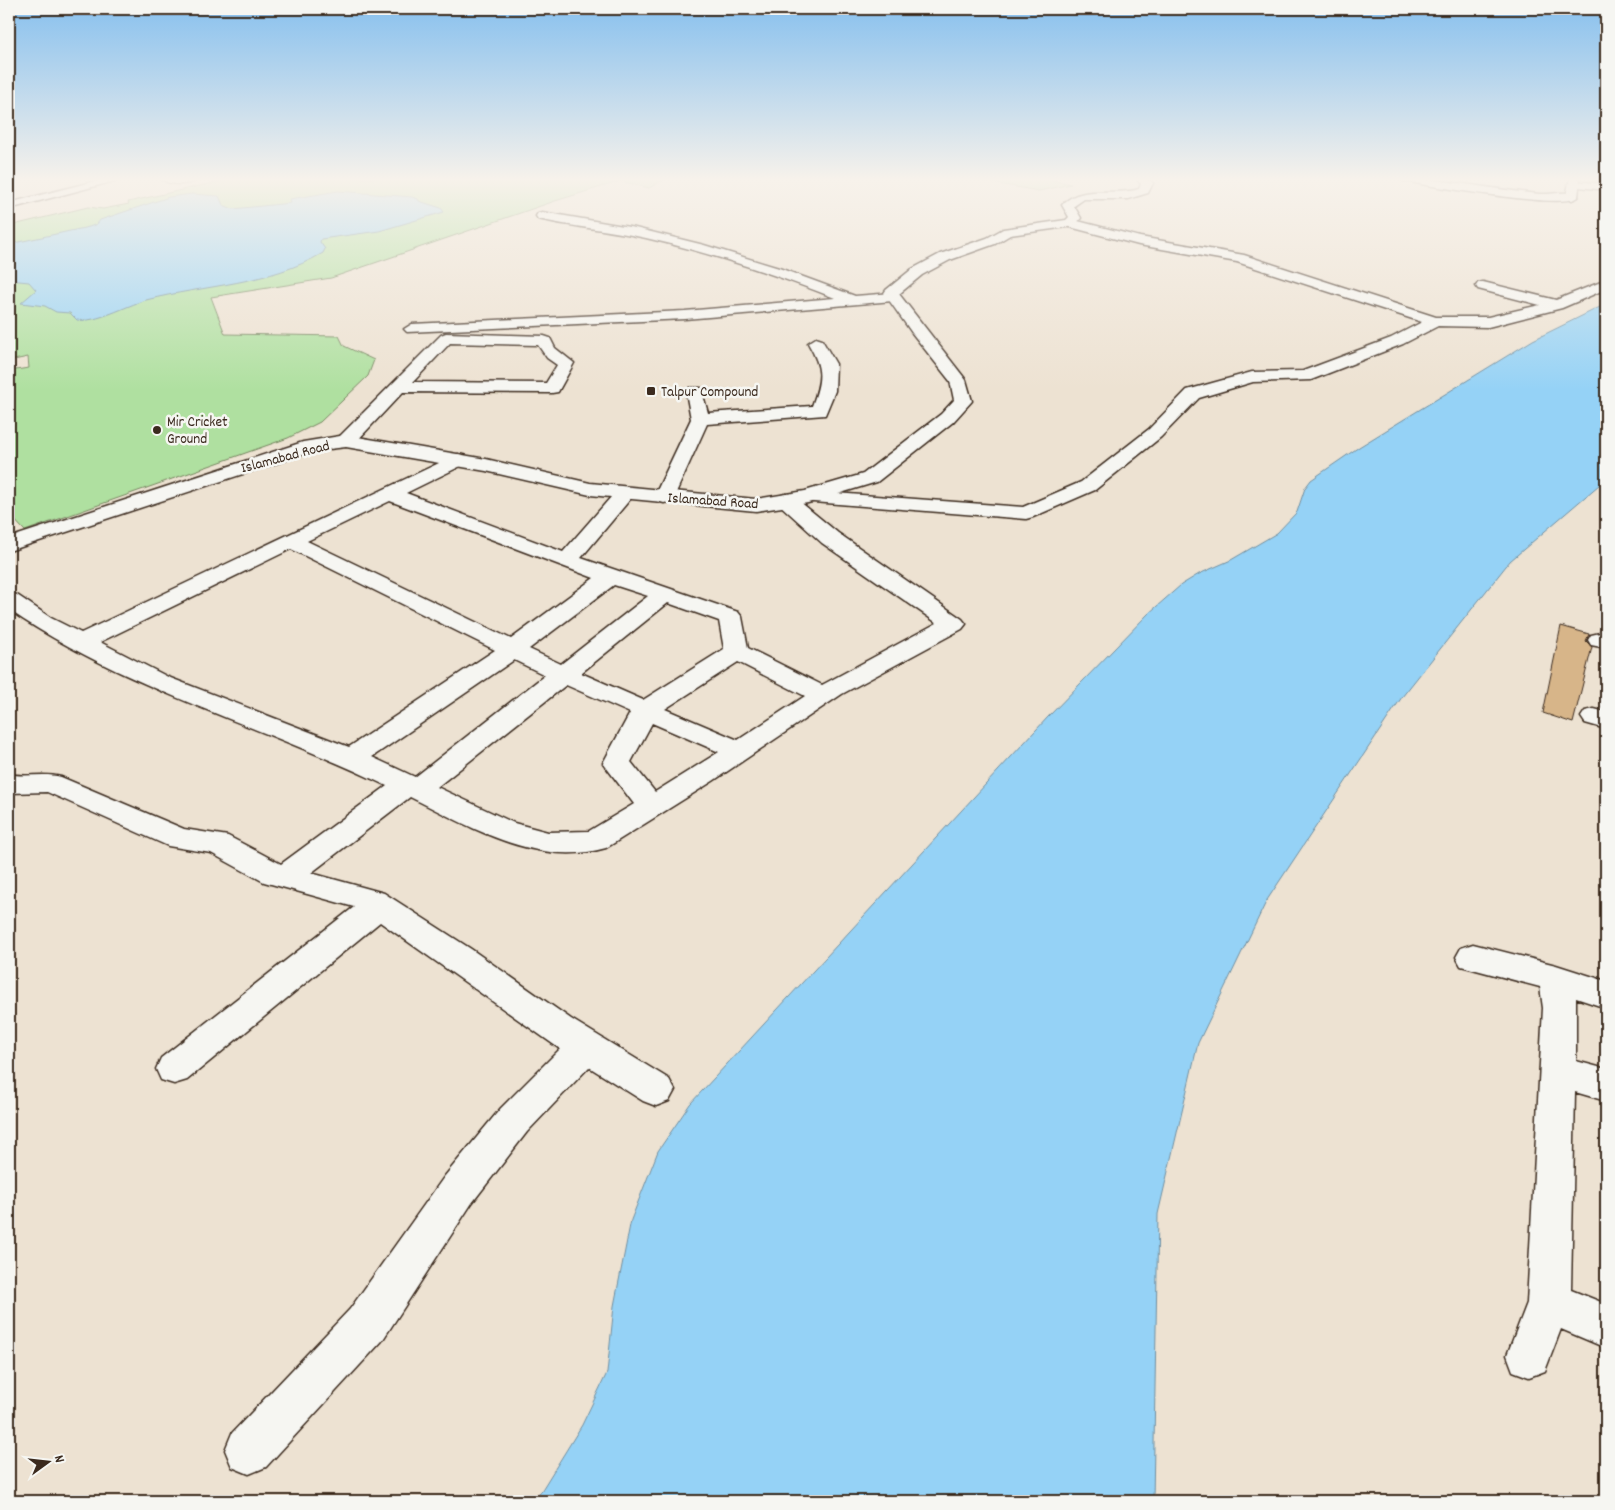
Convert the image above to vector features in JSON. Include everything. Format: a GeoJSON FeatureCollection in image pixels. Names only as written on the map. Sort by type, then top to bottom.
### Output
{"type":"FeatureCollection","features":[{"type":"Feature","properties":{"kind":"street"},"geometry":{"type":"LineString","coordinates":[[704,248],[786,273],[855,301]]}},
{"type":"Feature","properties":{"kind":"street"},"geometry":{"type":"LineString","coordinates":[[412,329],[685,315],[893,297],[891,292],[917,272],[945,257],[970,248]]}},
{"type":"Feature","properties":{"kind":"street"},"geometry":{"type":"LineString","coordinates":[[1181,248],[1247,260],[1435,321],[1488,322],[1557,305],[1606,284]]}},
{"type":"Feature","properties":{"kind":"street"},"geometry":{"type":"LineString","coordinates":[[1483,286],[1557,305]]}},
{"type":"Feature","properties":{"kind":"street","name":"Islamabad Road"},"geometry":{"type":"LineString","coordinates":[[9,546],[171,490],[310,446],[346,441],[458,460],[590,489],[756,505],[797,499],[870,478],[947,418],[963,401],[958,380],[893,297]]}},
{"type":"Feature","properties":{"kind":"street"},"geometry":{"type":"LineString","coordinates":[[797,499],[1026,512],[1088,486],[1155,433],[1193,394],[1252,377],[1304,376],[1398,341],[1435,321]]}},
{"type":"Feature","properties":{"kind":"street"},"geometry":{"type":"LineString","coordinates":[[346,441],[398,387],[446,338],[544,341],[547,349],[554,356],[566,362],[552,388],[398,387]]}},
{"type":"Feature","properties":{"kind":"street"},"geometry":{"type":"LineString","coordinates":[[700,418],[819,411],[826,391],[828,364],[816,343]]}},
{"type":"Feature","properties":{"kind":"street"},"geometry":{"type":"LineString","coordinates":[[664,497],[700,418],[695,392]]}},
{"type":"Feature","properties":{"kind":"street"},"geometry":{"type":"LineString","coordinates":[[81,642],[458,460]]}},
{"type":"Feature","properties":{"kind":"street"},"geometry":{"type":"LineString","coordinates":[[568,561],[625,493]]}},
{"type":"Feature","properties":{"kind":"street"},"geometry":{"type":"LineString","coordinates":[[391,494],[568,561],[730,618],[736,652]]}},
{"type":"Feature","properties":{"kind":"street"},"geometry":{"type":"LineString","coordinates":[[9,600],[43,623],[159,682],[352,758],[505,831],[548,842],[595,841],[740,751],[823,695],[954,624],[830,538],[797,499]]}},
{"type":"Feature","properties":{"kind":"street"},"geometry":{"type":"LineString","coordinates":[[291,541],[562,674],[740,751]]}},
{"type":"Feature","properties":{"kind":"street"},"geometry":{"type":"LineString","coordinates":[[352,758],[512,650],[611,576]]}},
{"type":"Feature","properties":{"kind":"street"},"geometry":{"type":"LineString","coordinates":[[285,877],[412,787],[665,594]]}},
{"type":"Feature","properties":{"kind":"street"},"geometry":{"type":"LineString","coordinates":[[736,652],[823,695]]}},
{"type":"Feature","properties":{"kind":"street"},"geometry":{"type":"LineString","coordinates":[[651,807],[617,763],[645,710],[736,652]]}},
{"type":"Feature","properties":{"kind":"street"},"geometry":{"type":"LineString","coordinates":[[15,788],[51,783],[179,839],[217,843],[285,877],[373,901],[586,1046],[656,1090]]}},
{"type":"Feature","properties":{"kind":"street"},"geometry":{"type":"LineString","coordinates":[[174,1069],[379,906]]}},
{"type":"Feature","properties":{"kind":"street"},"geometry":{"type":"LineString","coordinates":[[1473,957],[1556,978],[1606,995]]}},
{"type":"Feature","properties":{"kind":"street"},"geometry":{"type":"LineString","coordinates":[[1528,1355],[1549,1303],[1560,1008],[1556,978]]}},
{"type":"Feature","properties":{"kind":"street"},"geometry":{"type":"LineString","coordinates":[[249,1450],[366,1325],[458,1190],[514,1120],[586,1046]]}},
{"type":"Feature","properties":{"kind":"street"},"geometry":{"type":"LineString","coordinates":[[1558,1072],[1606,1085]]}},
{"type":"Feature","properties":{"kind":"street"},"geometry":{"type":"LineString","coordinates":[[1549,1303],[1606,1326]]}},
{"type":"Feature","properties":{"kind":"green space","name":"Mir Cricket Ground"},"geometry":{"type":"Polygon","coordinates":[[[9,248],[417,248],[331,278],[211,297],[225,334],[339,336],[344,346],[374,360],[368,376],[320,422],[288,438],[25,531],[9,514],[9,371],[29,368],[28,357],[9,361],[9,248]]]}},
{"type":"Feature","properties":{"kind":"water"},"geometry":{"type":"Polygon","coordinates":[[[9,248],[325,249],[323,253],[303,263],[259,278],[146,300],[93,319],[85,320],[77,320],[70,313],[56,312],[45,306],[21,303],[36,290],[29,282],[9,280],[9,248]]]}},
{"type":"Feature","properties":{"kind":"water"},"geometry":{"type":"Polygon","coordinates":[[[1606,304],[1606,479],[1510,561],[1402,697],[1267,900],[1198,1043],[1158,1214],[1153,1501],[535,1501],[582,1425],[607,1373],[614,1306],[631,1220],[658,1151],[690,1104],[1048,717],[1148,614],[1181,585],[1199,574],[1231,560],[1277,533],[1297,512],[1305,488],[1311,480],[1359,447],[1533,340],[1606,304]]]}},
{"type":"Feature","properties":{"kind":"building"},"geometry":{"type":"Polygon","coordinates":[[[1561,626],[1589,634],[1586,641],[1592,647],[1573,723],[1543,713],[1561,626]]]}},
{"type":"Feature","properties":{"kind":"place","name":"Talpur Compound"},"geometry":{"type":"Point","coordinates":[651,391]}},
{"type":"Feature","properties":{"kind":"place","name":"Mir Cricket Ground"},"geometry":{"type":"Point","coordinates":[157,430]}}]}
